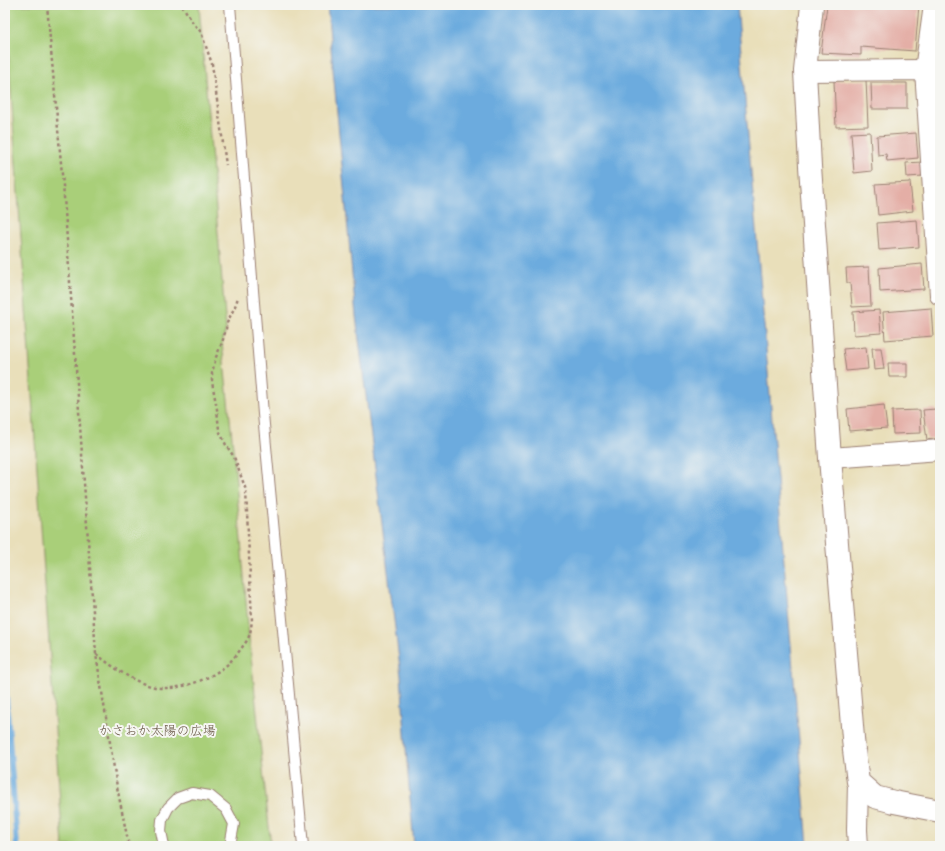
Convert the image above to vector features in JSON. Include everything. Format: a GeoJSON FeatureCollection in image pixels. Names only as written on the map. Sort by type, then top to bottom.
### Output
{"type":"FeatureCollection","features":[{"type":"Feature","properties":{"kind":"street"},"geometry":{"type":"LineString","coordinates":[[812,5],[805,71],[810,174],[830,458],[858,782],[858,846]]}},
{"type":"Feature","properties":{"kind":"street"},"geometry":{"type":"LineString","coordinates":[[934,5],[933,72],[940,296]]}},
{"type":"Feature","properties":{"kind":"street"},"geometry":{"type":"LineString","coordinates":[[805,71],[933,72]]}},
{"type":"Feature","properties":{"kind":"street"},"geometry":{"type":"LineString","coordinates":[[830,458],[940,450]]}},
{"type":"Feature","properties":{"kind":"street"},"geometry":{"type":"LineString","coordinates":[[858,782],[875,797],[940,811]]}},
{"type":"Feature","properties":{"kind":"lane"},"geometry":{"type":"LineString","coordinates":[[230,5],[263,414],[302,846]]}},
{"type":"Feature","properties":{"kind":"lane"},"geometry":{"type":"LineString","coordinates":[[164,846],[161,832],[162,820],[168,808],[178,798],[192,793],[210,796],[226,809],[234,824],[230,846]]}},
{"type":"Feature","properties":{"kind":"path"},"geometry":{"type":"LineString","coordinates":[[47,5],[64,197],[96,654],[117,787],[129,846]]}},
{"type":"Feature","properties":{"kind":"path"},"geometry":{"type":"LineString","coordinates":[[182,5],[193,23],[201,32],[212,64],[227,172]]}},
{"type":"Feature","properties":{"kind":"path"},"geometry":{"type":"LineString","coordinates":[[96,654],[129,677],[142,683],[156,687],[170,688],[188,685],[210,676],[229,664],[249,637],[252,621],[246,490],[234,457],[226,446],[219,430],[212,382],[212,373],[216,357],[239,292]]}},
{"type":"Feature","properties":{"kind":"green space","name":"かさおか太陽の広場"},"geometry":{"type":"Polygon","coordinates":[[[5,5],[199,5],[226,329],[222,343],[234,457],[249,637],[271,846],[63,846],[5,5]]]}},
{"type":"Feature","properties":{"kind":"water"},"geometry":{"type":"Polygon","coordinates":[[[327,5],[737,5],[808,846],[414,846],[401,676],[356,316],[327,5]]]}},
{"type":"Feature","properties":{"kind":"building"},"geometry":{"type":"Polygon","coordinates":[[[827,5],[919,5],[915,51],[861,47],[861,55],[821,53],[827,5]]]}},
{"type":"Feature","properties":{"kind":"building"},"geometry":{"type":"Polygon","coordinates":[[[866,80],[868,126],[836,127],[834,81],[866,80]]]}},
{"type":"Feature","properties":{"kind":"building"},"geometry":{"type":"Polygon","coordinates":[[[871,83],[907,83],[907,109],[872,109],[871,83]]]}},
{"type":"Feature","properties":{"kind":"building"},"geometry":{"type":"Polygon","coordinates":[[[870,132],[872,171],[854,173],[851,133],[870,132]]]}},
{"type":"Feature","properties":{"kind":"building"},"geometry":{"type":"Polygon","coordinates":[[[916,133],[918,158],[887,161],[886,154],[878,155],[877,136],[916,133]]]}},
{"type":"Feature","properties":{"kind":"building"},"geometry":{"type":"Polygon","coordinates":[[[922,162],[923,176],[907,177],[906,163],[922,162]]]}},
{"type":"Feature","properties":{"kind":"building"},"geometry":{"type":"Polygon","coordinates":[[[910,182],[913,211],[878,215],[875,184],[910,182]]]}},
{"type":"Feature","properties":{"kind":"building"},"geometry":{"type":"Polygon","coordinates":[[[917,220],[919,247],[879,250],[877,223],[917,220]]]}},
{"type":"Feature","properties":{"kind":"building"},"geometry":{"type":"Polygon","coordinates":[[[922,264],[924,289],[880,292],[879,268],[922,264]]]}},
{"type":"Feature","properties":{"kind":"building"},"geometry":{"type":"Polygon","coordinates":[[[869,267],[871,306],[852,307],[850,283],[847,283],[846,268],[869,267]]]}},
{"type":"Feature","properties":{"kind":"building"},"geometry":{"type":"Polygon","coordinates":[[[931,308],[933,336],[885,340],[883,312],[931,308]]]}},
{"type":"Feature","properties":{"kind":"building"},"geometry":{"type":"Polygon","coordinates":[[[879,310],[881,333],[854,335],[853,312],[879,310]]]}},
{"type":"Feature","properties":{"kind":"building"},"geometry":{"type":"Polygon","coordinates":[[[866,347],[868,369],[846,371],[843,349],[866,347]]]}},
{"type":"Feature","properties":{"kind":"building"},"geometry":{"type":"Polygon","coordinates":[[[872,348],[881,348],[884,369],[874,370],[872,348]]]}},
{"type":"Feature","properties":{"kind":"building"},"geometry":{"type":"Polygon","coordinates":[[[888,363],[907,363],[907,377],[889,377],[888,363]]]}},
{"type":"Feature","properties":{"kind":"building"},"geometry":{"type":"Polygon","coordinates":[[[884,405],[887,428],[849,431],[847,409],[884,405]]]}},
{"type":"Feature","properties":{"kind":"building"},"geometry":{"type":"Polygon","coordinates":[[[936,409],[940,438],[927,440],[923,410],[936,409]]]}},
{"type":"Feature","properties":{"kind":"building"},"geometry":{"type":"Polygon","coordinates":[[[920,410],[921,433],[893,434],[892,411],[920,410]]]}},
{"type":"Feature","properties":{"kind":"waterway"},"geometry":{"type":"LineString","coordinates":[[5,684],[17,846]]}}]}
